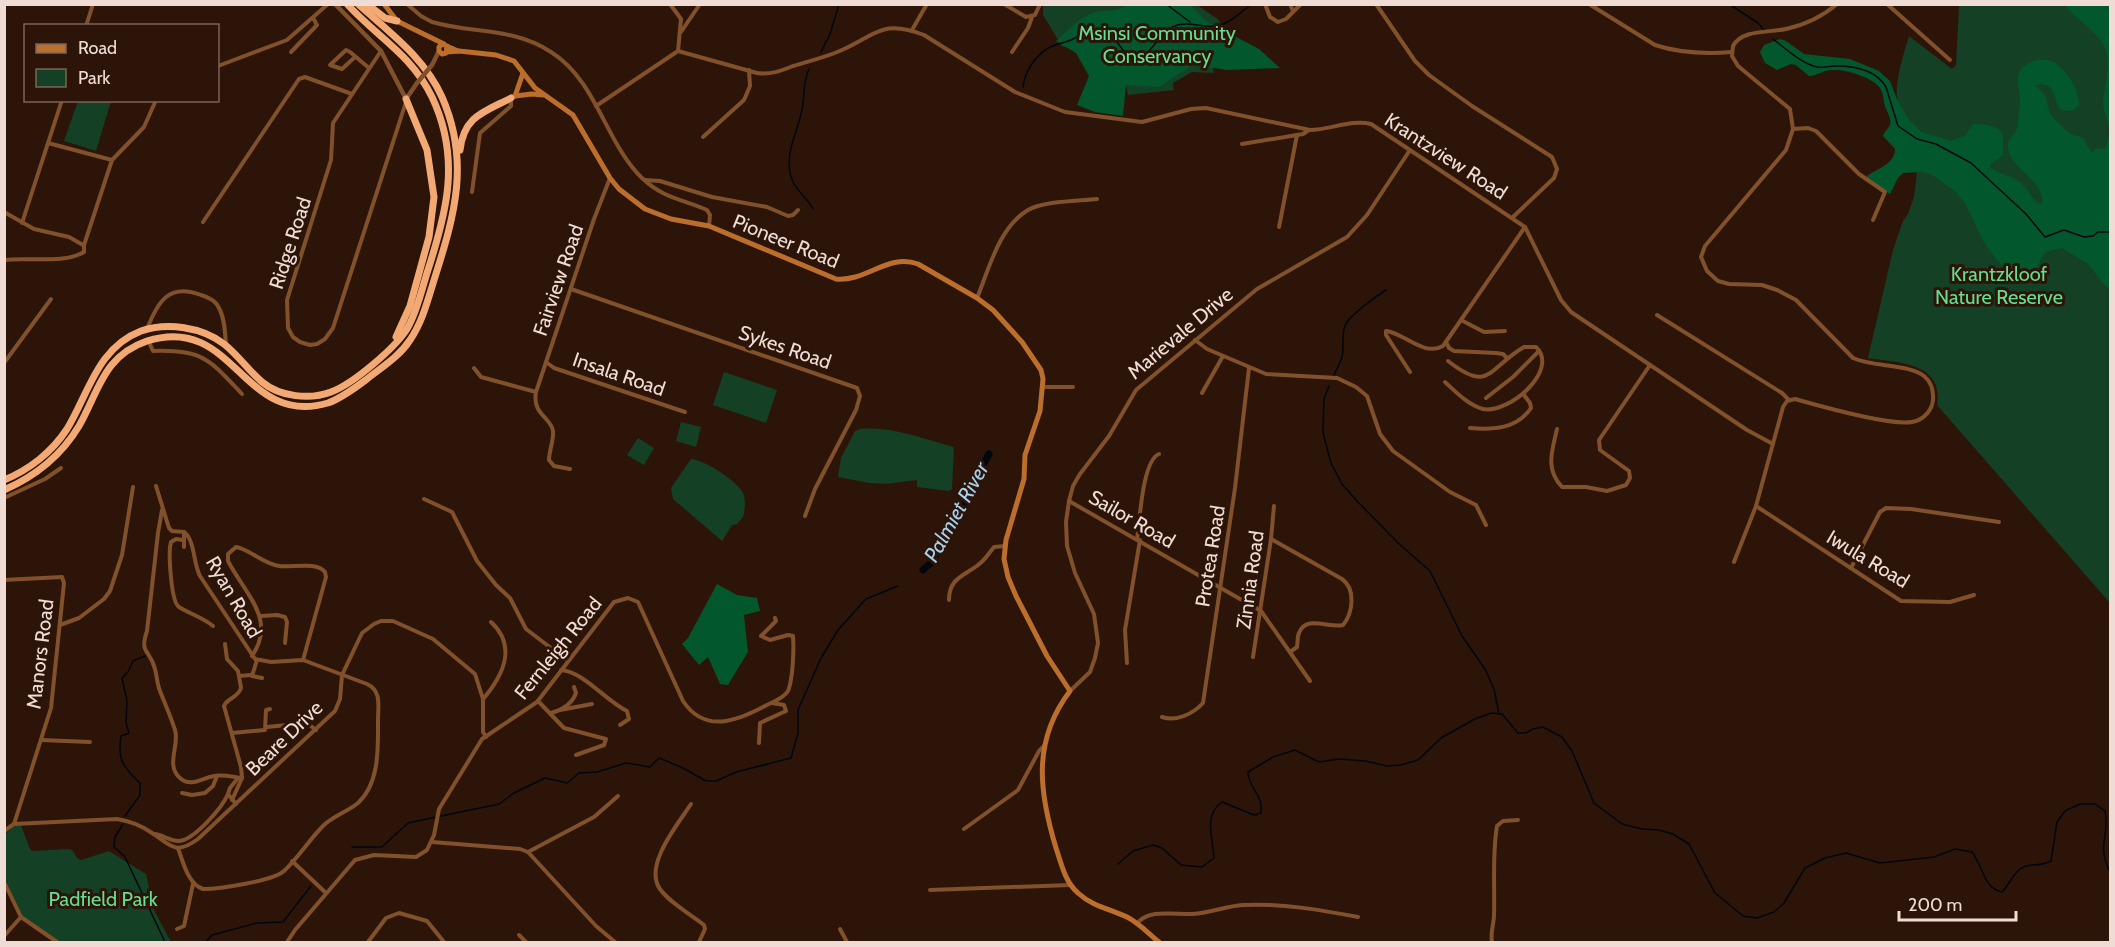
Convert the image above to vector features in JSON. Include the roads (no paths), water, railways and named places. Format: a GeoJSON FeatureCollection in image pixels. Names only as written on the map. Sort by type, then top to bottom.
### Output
{"type":"FeatureCollection","features":[{"type":"Feature","properties":{"kind":"highway"},"geometry":{"type":"LineString","coordinates":[[4,480],[34,464],[56,443],[70,423],[103,360],[123,341],[146,330],[167,326],[188,328],[204,333],[226,346],[265,384],[289,394],[303,396],[321,395],[337,390],[392,348],[407,328],[420,297],[447,202],[448,155],[444,127],[417,73],[400,51],[347,4]]}},
{"type":"Feature","properties":{"kind":"highway"},"geometry":{"type":"LineString","coordinates":[[358,4],[430,64],[447,109],[455,139],[458,163]]}},
{"type":"Feature","properties":{"kind":"highway"},"geometry":{"type":"LineString","coordinates":[[367,6],[378,8],[382,4]]}},
{"type":"Feature","properties":{"kind":"highway"},"geometry":{"type":"LineString","coordinates":[[367,6],[430,64]]}},
{"type":"Feature","properties":{"kind":"highway"},"geometry":{"type":"LineString","coordinates":[[367,6],[385,18],[397,21]]}},
{"type":"Feature","properties":{"kind":"highway"},"geometry":{"type":"LineString","coordinates":[[4,489],[28,478],[53,459],[80,425],[108,368],[124,353],[148,341],[180,338],[206,344],[220,353],[261,392],[281,403],[297,406],[311,406],[336,400],[392,360],[405,347],[417,328],[449,233],[457,193],[461,139],[473,119],[513,97]]}},
{"type":"Feature","properties":{"kind":"highway"},"geometry":{"type":"LineString","coordinates":[[382,356],[399,332],[406,317],[432,221],[434,197],[428,150],[406,99]]}},
{"type":"Feature","properties":{"kind":"main road"},"geometry":{"type":"LineString","coordinates":[[382,4],[397,21]]}},
{"type":"Feature","properties":{"kind":"main road","name":"Pioneer Road"},"geometry":{"type":"LineString","coordinates":[[397,21],[443,49],[503,57],[517,64],[532,85],[576,118],[610,178],[631,199],[661,217],[709,225],[836,279],[854,279],[889,263],[910,261],[933,272],[993,310],[1034,358],[1041,370],[1042,387],[1040,411],[1025,454],[1024,479],[1005,546],[1006,568],[1011,587],[1039,642],[1068,688]]}},
{"type":"Feature","properties":{"kind":"main road"},"geometry":{"type":"LineString","coordinates":[[513,97],[522,73]]}},
{"type":"Feature","properties":{"kind":"main road"},"geometry":{"type":"LineString","coordinates":[[513,97],[532,85]]}},
{"type":"Feature","properties":{"kind":"main road"},"geometry":{"type":"LineString","coordinates":[[513,97],[532,93],[544,95]]}},
{"type":"Feature","properties":{"kind":"main road"},"geometry":{"type":"LineString","coordinates":[[1068,688],[1049,726],[1042,769],[1044,803],[1060,860],[1070,885],[1087,900],[1126,917],[1159,942]]}},
{"type":"Feature","properties":{"kind":"street"},"geometry":{"type":"LineString","coordinates":[[88,24],[93,4]]}},
{"type":"Feature","properties":{"kind":"street"},"geometry":{"type":"LineString","coordinates":[[219,66],[286,40],[328,4]]}},
{"type":"Feature","properties":{"kind":"street"},"geometry":{"type":"LineString","coordinates":[[335,4],[381,51],[406,99]]}},
{"type":"Feature","properties":{"kind":"street"},"geometry":{"type":"LineString","coordinates":[[407,4],[432,22],[507,33],[541,46],[566,64],[596,106],[625,158],[644,180],[665,195],[707,210],[710,215],[709,225]]}},
{"type":"Feature","properties":{"kind":"street"},"geometry":{"type":"LineString","coordinates":[[596,106],[678,51],[681,19],[670,4]]}},
{"type":"Feature","properties":{"kind":"street"},"geometry":{"type":"LineString","coordinates":[[681,32],[700,4]]}},
{"type":"Feature","properties":{"kind":"street"},"geometry":{"type":"LineString","coordinates":[[912,30],[927,4]]}},
{"type":"Feature","properties":{"kind":"street"},"geometry":{"type":"LineString","coordinates":[[1004,4],[1024,17],[1032,17]]}},
{"type":"Feature","properties":{"kind":"street"},"geometry":{"type":"LineString","coordinates":[[1012,52],[1028,28],[1032,17],[1038,12],[1040,4]]}},
{"type":"Feature","properties":{"kind":"street"},"geometry":{"type":"LineString","coordinates":[[1265,4],[1270,17],[1276,21],[1286,19],[1301,4]]}},
{"type":"Feature","properties":{"kind":"street"},"geometry":{"type":"LineString","coordinates":[[1290,4],[1293,11]]}},
{"type":"Feature","properties":{"kind":"street"},"geometry":{"type":"LineString","coordinates":[[1376,4],[1415,61],[1429,75],[1472,106],[1552,157],[1557,169],[1554,178],[1513,217]]}},
{"type":"Feature","properties":{"kind":"street"},"geometry":{"type":"LineString","coordinates":[[1589,4],[1655,45],[1688,51],[1732,52]]}},
{"type":"Feature","properties":{"kind":"street"},"geometry":{"type":"LineString","coordinates":[[1734,562],[1756,506],[1784,405],[1789,400],[1794,399],[1879,419],[1910,422],[1926,415],[1933,398],[1929,382],[1917,372],[1865,363],[1849,355],[1803,306],[1786,294],[1756,284],[1724,283],[1712,277],[1701,257],[1703,249],[1785,153],[1793,129],[1792,115],[1788,107],[1734,61],[1732,52],[1735,42],[1742,37],[1787,29],[1811,20],[1837,4]]}},
{"type":"Feature","properties":{"kind":"street"},"geometry":{"type":"LineString","coordinates":[[1887,4],[1950,60]]}},
{"type":"Feature","properties":{"kind":"street"},"geometry":{"type":"LineString","coordinates":[[291,52],[317,25],[313,18]]}},
{"type":"Feature","properties":{"kind":"street","name":"Krantzview Road"},"geometry":{"type":"LineString","coordinates":[[678,51],[765,74],[839,51],[894,27],[912,30],[933,40],[1015,92],[1065,112],[1142,122],[1191,109],[1206,108],[1310,130],[1366,123],[1378,128],[1525,227],[1561,300],[1568,309],[1747,430],[1773,444]]}},
{"type":"Feature","properties":{"kind":"street","name":"Ridge Road"},"geometry":{"type":"LineString","coordinates":[[381,51],[332,126],[332,160],[287,300],[288,328],[293,337],[302,344],[317,344],[325,339],[333,327],[401,122],[406,99],[443,49]]}},
{"type":"Feature","properties":{"kind":"street"},"geometry":{"type":"LineString","coordinates":[[355,57],[342,69],[330,64],[345,50],[355,57],[369,68]]}},
{"type":"Feature","properties":{"kind":"street"},"geometry":{"type":"LineString","coordinates":[[703,137],[744,100],[750,86],[749,70]]}},
{"type":"Feature","properties":{"kind":"street"},"geometry":{"type":"LineString","coordinates":[[202,222],[299,79],[305,77],[352,94]]}},
{"type":"Feature","properties":{"kind":"street"},"geometry":{"type":"LineString","coordinates":[[400,86],[407,88],[416,85]]}},
{"type":"Feature","properties":{"kind":"street"},"geometry":{"type":"LineString","coordinates":[[471,192],[480,133],[511,106],[513,97]]}},
{"type":"Feature","properties":{"kind":"street"},"geometry":{"type":"LineString","coordinates":[[22,223],[61,102]]}},
{"type":"Feature","properties":{"kind":"street"},"geometry":{"type":"LineString","coordinates":[[4,260],[68,257],[84,252],[84,245],[111,160],[144,127],[155,102]]}},
{"type":"Feature","properties":{"kind":"street"},"geometry":{"type":"LineString","coordinates":[[401,122],[413,120],[417,124]]}},
{"type":"Feature","properties":{"kind":"street"},"geometry":{"type":"LineString","coordinates":[[1793,129],[1816,130],[1859,174],[1885,192],[1873,220]]}},
{"type":"Feature","properties":{"kind":"street"},"geometry":{"type":"LineString","coordinates":[[1242,144],[1297,135],[1310,130]]}},
{"type":"Feature","properties":{"kind":"street"},"geometry":{"type":"LineString","coordinates":[[1279,227],[1297,135]]}},
{"type":"Feature","properties":{"kind":"street"},"geometry":{"type":"LineString","coordinates":[[48,143],[111,160]]}},
{"type":"Feature","properties":{"kind":"street","name":"Marievale Drive"},"geometry":{"type":"LineString","coordinates":[[1068,688],[1090,672],[1096,656],[1098,637],[1092,607],[1075,573],[1066,538],[1069,501],[1076,481],[1109,436],[1136,390],[1257,289],[1347,237],[1367,215],[1410,150]]}},
{"type":"Feature","properties":{"kind":"street","name":"Fairview Road"},"geometry":{"type":"LineString","coordinates":[[536,392],[610,178]]}},
{"type":"Feature","properties":{"kind":"street"},"geometry":{"type":"LineString","coordinates":[[644,180],[660,182],[712,197],[767,207],[788,216],[798,210]]}},
{"type":"Feature","properties":{"kind":"street"},"geometry":{"type":"LineString","coordinates":[[977,298],[1008,229],[1029,209],[1097,199]]}},
{"type":"Feature","properties":{"kind":"street"},"geometry":{"type":"LineString","coordinates":[[4,212],[39,231],[76,240],[84,245]]}},
{"type":"Feature","properties":{"kind":"street"},"geometry":{"type":"LineString","coordinates":[[1410,372],[1386,335],[1386,331],[1431,349],[1439,348],[1446,342],[1525,227]]}},
{"type":"Feature","properties":{"kind":"street","name":"Sykes Road"},"geometry":{"type":"LineString","coordinates":[[571,289],[855,387],[860,396],[856,410],[805,516]]}},
{"type":"Feature","properties":{"kind":"street"},"geometry":{"type":"LineString","coordinates":[[146,330],[165,298],[175,291],[186,290],[207,297],[218,306],[222,315],[226,346]]}},
{"type":"Feature","properties":{"kind":"street"},"geometry":{"type":"LineString","coordinates":[[4,363],[51,299]]}},
{"type":"Feature","properties":{"kind":"street"},"geometry":{"type":"LineString","coordinates":[[1657,315],[1782,393],[1789,400]]}},
{"type":"Feature","properties":{"kind":"street"},"geometry":{"type":"LineString","coordinates":[[1461,320],[1484,332],[1505,331]]}},
{"type":"Feature","properties":{"kind":"street"},"geometry":{"type":"LineString","coordinates":[[4,331],[4,343]]}},
{"type":"Feature","properties":{"kind":"street"},"geometry":{"type":"LineString","coordinates":[[1195,340],[1202,346],[1249,368],[1272,375],[1337,378],[1356,387],[1367,396],[1380,434],[1393,451],[1450,492],[1476,505],[1486,525]]}},
{"type":"Feature","properties":{"kind":"street"},"geometry":{"type":"LineString","coordinates":[[148,341],[153,351],[183,351],[207,359],[242,394]]}},
{"type":"Feature","properties":{"kind":"street"},"geometry":{"type":"LineString","coordinates":[[1446,342],[1454,351],[1496,353],[1503,354],[1507,358]]}},
{"type":"Feature","properties":{"kind":"street"},"geometry":{"type":"LineString","coordinates":[[1189,345],[1202,346]]}},
{"type":"Feature","properties":{"kind":"street"},"geometry":{"type":"LineString","coordinates":[[1445,382],[1459,395],[1484,409],[1502,407],[1524,394],[1542,366],[1543,357],[1532,346],[1524,347],[1486,375],[1477,377],[1463,372],[1448,361]]}},
{"type":"Feature","properties":{"kind":"street"},"geometry":{"type":"LineString","coordinates":[[1486,398],[1513,378],[1539,351]]}},
{"type":"Feature","properties":{"kind":"street"},"geometry":{"type":"LineString","coordinates":[[1202,393],[1223,356]]}},
{"type":"Feature","properties":{"kind":"street","name":"Insala Road"},"geometry":{"type":"LineString","coordinates":[[546,362],[554,368],[685,412]]}},
{"type":"Feature","properties":{"kind":"street"},"geometry":{"type":"LineString","coordinates":[[1557,429],[1550,465],[1554,478],[1562,487],[1607,491],[1626,485],[1630,478],[1629,471],[1600,450],[1599,440],[1650,365]]}},
{"type":"Feature","properties":{"kind":"street"},"geometry":{"type":"LineString","coordinates":[[474,368],[482,377],[536,392],[535,402],[541,416],[550,424],[553,431],[549,460],[554,466],[570,469]]}},
{"type":"Feature","properties":{"kind":"street","name":"Protea Road"},"geometry":{"type":"LineString","coordinates":[[1162,717],[1178,718],[1195,710],[1203,703],[1235,488],[1249,368]]}},
{"type":"Feature","properties":{"kind":"street"},"geometry":{"type":"LineString","coordinates":[[1042,387],[1073,387]]}},
{"type":"Feature","properties":{"kind":"street"},"geometry":{"type":"LineString","coordinates":[[1470,428],[1496,429],[1512,424],[1531,408],[1524,394]]}},
{"type":"Feature","properties":{"kind":"street"},"geometry":{"type":"LineString","coordinates":[[1127,663],[1125,630],[1148,469],[1155,456],[1159,454]]}},
{"type":"Feature","properties":{"kind":"street"},"geometry":{"type":"LineString","coordinates":[[4,498],[45,479],[61,468]]}},
{"type":"Feature","properties":{"kind":"street"},"geometry":{"type":"LineString","coordinates":[[156,486],[169,528],[172,531],[184,532],[184,547]]}},
{"type":"Feature","properties":{"kind":"street"},"geometry":{"type":"LineString","coordinates":[[60,625],[79,618],[98,604],[110,591],[120,567],[133,487]]}},
{"type":"Feature","properties":{"kind":"street"},"geometry":{"type":"LineString","coordinates":[[424,499],[452,512],[477,561],[510,598],[524,627],[568,661]]}},
{"type":"Feature","properties":{"kind":"street","name":"Sailor Road"},"geometry":{"type":"LineString","coordinates":[[1069,501],[1261,611],[1310,681]]}},
{"type":"Feature","properties":{"kind":"street"},"geometry":{"type":"LineString","coordinates":[[1068,509],[1078,505]]}},
{"type":"Feature","properties":{"kind":"street","name":"Zinnia Road"},"geometry":{"type":"LineString","coordinates":[[1253,657],[1274,506]]}},
{"type":"Feature","properties":{"kind":"street","name":"Iwula Road"},"geometry":{"type":"LineString","coordinates":[[1756,506],[1901,601],[1949,602],[1974,595]]}},
{"type":"Feature","properties":{"kind":"street"},"geometry":{"type":"LineString","coordinates":[[1851,568],[1880,512],[1887,508],[1911,509],[1999,522]]}},
{"type":"Feature","properties":{"kind":"street"},"geometry":{"type":"LineString","coordinates":[[162,510],[144,648],[154,666],[158,685],[176,731],[177,741],[173,756],[177,775],[182,780],[191,783],[217,776],[241,777]]}},
{"type":"Feature","properties":{"kind":"street","name":"Ryan Road"},"geometry":{"type":"LineString","coordinates":[[184,532],[190,538],[194,562],[200,576],[252,656],[257,660],[271,662],[303,660],[342,675]]}},
{"type":"Feature","properties":{"kind":"street"},"geometry":{"type":"LineString","coordinates":[[183,540],[174,539],[170,547],[174,598],[179,607],[198,615],[213,626]]}},
{"type":"Feature","properties":{"kind":"street"},"geometry":{"type":"LineString","coordinates":[[1271,539],[1349,585],[1350,606],[1346,622],[1338,626],[1320,622],[1307,624],[1300,631],[1296,647],[1290,652]]}},
{"type":"Feature","properties":{"kind":"street"},"geometry":{"type":"LineString","coordinates":[[949,600],[949,591],[954,583],[980,565],[994,547],[1005,546]]}},
{"type":"Feature","properties":{"kind":"street"},"geometry":{"type":"LineString","coordinates":[[252,656],[261,641],[261,616],[228,561],[228,554],[236,547],[275,565],[317,567],[324,570],[326,577],[303,660]]}},
{"type":"Feature","properties":{"kind":"street","name":"Manors Road"},"geometry":{"type":"LineString","coordinates":[[4,580],[63,578],[51,705],[14,824]]}},
{"type":"Feature","properties":{"kind":"street","name":"Fernleigh Road"},"geometry":{"type":"LineString","coordinates":[[486,737],[538,701],[609,606],[623,599],[632,598],[638,602],[647,618],[683,701],[696,715],[709,720],[732,721],[772,703],[787,692],[790,683],[792,635],[788,634],[770,640],[762,638],[763,632],[775,622],[775,618]]}},
{"type":"Feature","properties":{"kind":"street"},"geometry":{"type":"LineString","coordinates":[[261,616],[285,616],[285,643]]}},
{"type":"Feature","properties":{"kind":"street","name":"Beare Drive"},"geometry":{"type":"LineString","coordinates":[[178,848],[193,843],[332,715],[342,693],[342,675],[362,633],[374,624],[388,620],[396,622],[438,643],[474,674],[483,699]]}},
{"type":"Feature","properties":{"kind":"street"},"geometry":{"type":"LineString","coordinates":[[287,942],[350,865],[360,857],[374,855],[416,857],[422,854],[432,842],[439,809],[482,739],[486,737],[483,732],[483,699],[495,685],[504,665],[507,645],[503,634],[491,622]]}},
{"type":"Feature","properties":{"kind":"street"},"geometry":{"type":"LineString","coordinates":[[225,645],[227,659],[237,669],[240,676],[240,692],[224,706],[240,759],[241,777],[232,800]]}},
{"type":"Feature","properties":{"kind":"street"},"geometry":{"type":"LineString","coordinates":[[251,675],[257,660]]}},
{"type":"Feature","properties":{"kind":"street"},"geometry":{"type":"LineString","coordinates":[[560,670],[573,673],[618,707],[627,711],[629,719],[620,725]]}},
{"type":"Feature","properties":{"kind":"street"},"geometry":{"type":"LineString","coordinates":[[240,676],[251,675],[262,678]]}},
{"type":"Feature","properties":{"kind":"street"},"geometry":{"type":"LineString","coordinates":[[154,834],[165,844],[178,848],[194,883],[199,888],[208,889],[260,880],[281,873],[324,825],[360,801],[370,786],[378,746],[378,693],[370,685],[342,675]]}},
{"type":"Feature","properties":{"kind":"street"},"geometry":{"type":"LineString","coordinates":[[559,710],[574,697],[576,693],[574,687]]}},
{"type":"Feature","properties":{"kind":"street"},"geometry":{"type":"LineString","coordinates":[[538,701],[564,728],[606,739],[604,745],[599,748],[576,755]]}},
{"type":"Feature","properties":{"kind":"street"},"geometry":{"type":"LineString","coordinates":[[759,743],[760,723],[786,711],[784,705],[772,703]]}},
{"type":"Feature","properties":{"kind":"street"},"geometry":{"type":"LineString","coordinates":[[551,713],[592,704]]}},
{"type":"Feature","properties":{"kind":"street"},"geometry":{"type":"LineString","coordinates":[[267,727],[266,710],[270,709]]}},
{"type":"Feature","properties":{"kind":"street"},"geometry":{"type":"LineString","coordinates":[[232,733],[264,731],[267,727],[307,723],[316,730]]}},
{"type":"Feature","properties":{"kind":"street"},"geometry":{"type":"LineString","coordinates":[[41,740],[90,741]]}},
{"type":"Feature","properties":{"kind":"street"},"geometry":{"type":"LineString","coordinates":[[964,829],[1018,790],[1044,746]]}},
{"type":"Feature","properties":{"kind":"street"},"geometry":{"type":"LineString","coordinates":[[182,793],[205,794],[213,786],[217,776]]}},
{"type":"Feature","properties":{"kind":"street"},"geometry":{"type":"LineString","coordinates":[[4,831],[14,824],[117,819],[130,821],[154,834],[184,840],[221,807],[230,788],[241,777]]}},
{"type":"Feature","properties":{"kind":"street"},"geometry":{"type":"LineString","coordinates":[[228,795],[236,804]]}},
{"type":"Feature","properties":{"kind":"street"},"geometry":{"type":"LineString","coordinates":[[528,852],[594,817],[618,796]]}},
{"type":"Feature","properties":{"kind":"street"},"geometry":{"type":"LineString","coordinates":[[691,804],[661,851],[656,877],[660,889],[704,925],[705,929],[699,942]]}},
{"type":"Feature","properties":{"kind":"street"},"geometry":{"type":"LineString","coordinates":[[1492,942],[1497,826],[1503,821],[1518,820]]}},
{"type":"Feature","properties":{"kind":"street"},"geometry":{"type":"LineString","coordinates":[[432,842],[520,849],[528,852],[596,926],[615,942]]}},
{"type":"Feature","properties":{"kind":"street"},"geometry":{"type":"LineString","coordinates":[[292,861],[326,893]]}},
{"type":"Feature","properties":{"kind":"street"},"geometry":{"type":"LineString","coordinates":[[4,882],[21,917],[57,942]]}},
{"type":"Feature","properties":{"kind":"street"},"geometry":{"type":"LineString","coordinates":[[177,929],[184,926],[194,883]]}},
{"type":"Feature","properties":{"kind":"street"},"geometry":{"type":"LineString","coordinates":[[930,890],[1070,885]]}},
{"type":"Feature","properties":{"kind":"street"},"geometry":{"type":"LineString","coordinates":[[1137,924],[1142,917],[1150,915],[1196,914],[1246,904],[1318,910],[1358,917]]}},
{"type":"Feature","properties":{"kind":"street"},"geometry":{"type":"LineString","coordinates":[[368,942],[386,918],[399,913],[427,921],[444,942]]}},
{"type":"Feature","properties":{"kind":"street"},"geometry":{"type":"LineString","coordinates":[[4,936],[21,917]]}},
{"type":"Feature","properties":{"kind":"street"},"geometry":{"type":"LineString","coordinates":[[840,928],[847,942]]}},
{"type":"Feature","properties":{"kind":"street"},"geometry":{"type":"LineString","coordinates":[[519,935],[526,942]]}},
{"type":"Feature","properties":{"kind":"waterway"},"geometry":{"type":"LineString","coordinates":[[821,52],[830,34],[839,4]]}},
{"type":"Feature","properties":{"kind":"waterway"},"geometry":{"type":"LineString","coordinates":[[1166,4],[1190,22]]}},
{"type":"Feature","properties":{"kind":"waterway"},"geometry":{"type":"LineString","coordinates":[[1023,87],[1031,65],[1042,52],[1088,32],[1096,30],[1108,32],[1127,54],[1138,56],[1148,51],[1172,27],[1185,24],[1221,25],[1252,4]]}},
{"type":"Feature","properties":{"kind":"waterway"},"geometry":{"type":"LineString","coordinates":[[1729,4],[1758,23],[1764,30]]}},
{"type":"Feature","properties":{"kind":"waterway"},"geometry":{"type":"LineString","coordinates":[[1773,39],[1811,65],[1864,70],[1882,81],[1898,126],[1917,139],[1936,144],[1971,163],[2026,214],[2045,237],[2064,230],[2084,237],[2093,236],[2098,232],[2110,232]]}},
{"type":"Feature","properties":{"kind":"waterway"},"geometry":{"type":"LineString","coordinates":[[809,69],[789,163],[793,182],[813,209]]}},
{"type":"Feature","properties":{"kind":"waterway"},"geometry":{"type":"LineString","coordinates":[[1334,375],[1342,357],[1343,332],[1348,320],[1386,290]]}},
{"type":"Feature","properties":{"kind":"waterway"},"geometry":{"type":"LineString","coordinates":[[1329,386],[1324,399],[1323,433],[1331,463],[1342,484],[1357,501],[1398,543],[1430,571],[1462,636],[1485,669],[1494,689],[1499,714]]}},
{"type":"Feature","properties":{"kind":"waterway","name":"Palmiet River"},"geometry":{"type":"LineString","coordinates":[[923,570],[932,562],[939,546],[963,509],[968,491],[989,454]]}},
{"type":"Feature","properties":{"kind":"waterway","name":"Palmiet River"},"geometry":{"type":"LineString","coordinates":[[352,847],[382,847],[408,823],[499,804],[514,793],[545,778],[567,783],[579,773],[597,772],[626,763],[650,767],[659,758],[706,781],[716,781],[736,772],[791,758],[798,733],[798,710],[821,658],[838,630],[866,599],[898,586]]}},
{"type":"Feature","properties":{"kind":"waterway"},"geometry":{"type":"LineString","coordinates":[[125,816],[140,795],[140,783],[126,768],[121,757],[121,736],[129,733],[126,723],[127,701],[122,678],[133,661],[145,656]]}},
{"type":"Feature","properties":{"kind":"waterway"},"geometry":{"type":"LineString","coordinates":[[1118,864],[1133,851],[1153,845],[1162,848],[1181,865],[1202,867],[1214,858],[1211,820],[1216,807],[1222,802],[1254,815],[1261,813],[1260,801],[1248,772],[1273,757],[1295,750],[1319,762],[1339,759],[1387,766],[1401,765],[1418,760],[1441,738],[1491,713],[1502,714],[1518,733],[1526,733],[1543,727],[1562,737],[1572,751],[1594,803],[1622,824],[1673,834],[1689,844],[1715,893],[1743,916],[1757,918],[1774,912],[1784,903],[1805,868],[1825,858],[1846,853],[1880,863],[1934,857],[1955,849],[1972,852],[1987,881],[1996,890],[2002,892],[2022,868],[2051,861],[2057,822],[2065,811],[2080,804],[2095,804],[2105,811],[2104,854],[2110,872]]}},
{"type":"Feature","properties":{"kind":"waterway"},"geometry":{"type":"LineString","coordinates":[[123,824],[115,837],[114,847],[125,857],[165,942]]}},
{"type":"Feature","properties":{"kind":"waterway","name":"Palmiet River"},"geometry":{"type":"LineString","coordinates":[[206,942],[212,935],[257,923],[283,922],[311,886]]}},
{"type":"Feature","properties":{"kind":"park label","name":"Msinsi Community Conservancy"},"geometry":{"type":"Point","coordinates":[1157,44]}},
{"type":"Feature","properties":{"kind":"park label","name":"Krantzkloof Nature Reserve"},"geometry":{"type":"Point","coordinates":[1999,286]}},
{"type":"Feature","properties":{"kind":"park label","name":"Padfield Park"},"geometry":{"type":"Point","coordinates":[103,899]}}]}
